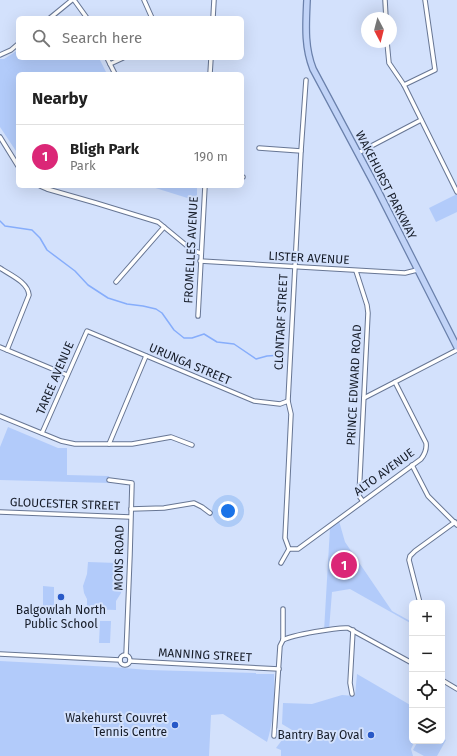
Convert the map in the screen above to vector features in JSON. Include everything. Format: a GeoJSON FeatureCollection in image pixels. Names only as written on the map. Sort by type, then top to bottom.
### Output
{"type":"FeatureCollection","features":[{"type":"Feature","properties":{"kind":"main road","name":"WAKEHURST PARKWAY"},"geometry":{"type":"LineString","coordinates":[[307,0],[307,51],[313,69],[358,153],[457,348]]}},
{"type":"Feature","properties":{"kind":"street"},"geometry":{"type":"LineString","coordinates":[[53,16],[73,0],[86,16]]}},
{"type":"Feature","properties":{"kind":"street"},"geometry":{"type":"LineString","coordinates":[[144,0],[151,16]]}},
{"type":"Feature","properties":{"kind":"street"},"geometry":{"type":"LineString","coordinates":[[213,16],[214,0]]}},
{"type":"Feature","properties":{"kind":"street"},"geometry":{"type":"LineString","coordinates":[[385,0],[386,12]]}},
{"type":"Feature","properties":{"kind":"street"},"geometry":{"type":"LineString","coordinates":[[404,85],[435,70],[425,0]]}},
{"type":"Feature","properties":{"kind":"street"},"geometry":{"type":"LineString","coordinates":[[0,55],[16,46]]}},
{"type":"Feature","properties":{"kind":"street"},"geometry":{"type":"LineString","coordinates":[[388,48],[389,63],[404,85],[457,192]]}},
{"type":"Feature","properties":{"kind":"street"},"geometry":{"type":"LineString","coordinates":[[108,60],[114,72]]}},
{"type":"Feature","properties":{"kind":"street"},"geometry":{"type":"LineString","coordinates":[[110,64],[119,60]]}},
{"type":"Feature","properties":{"kind":"street"},"geometry":{"type":"LineString","coordinates":[[210,60],[210,72]]}},
{"type":"Feature","properties":{"kind":"street","name":"CLONTARF STREET"},"geometry":{"type":"LineString","coordinates":[[289,549],[285,538],[291,414],[288,401],[306,80]]}},
{"type":"Feature","properties":{"kind":"street"},"geometry":{"type":"LineString","coordinates":[[358,153],[421,120]]}},
{"type":"Feature","properties":{"kind":"street"},"geometry":{"type":"LineString","coordinates":[[0,138],[16,163]]}},
{"type":"Feature","properties":{"kind":"street"},"geometry":{"type":"LineString","coordinates":[[260,148],[301,151]]}},
{"type":"Feature","properties":{"kind":"street"},"geometry":{"type":"LineString","coordinates":[[45,188],[158,222],[192,250],[200,253]]}},
{"type":"Feature","properties":{"kind":"street","name":"FROMELLES AVENUE"},"geometry":{"type":"LineString","coordinates":[[198,316],[200,253],[205,188]]}},
{"type":"Feature","properties":{"kind":"street"},"geometry":{"type":"LineString","coordinates":[[116,282],[164,227]]}},
{"type":"Feature","properties":{"kind":"street","name":"LISTER AVENUE"},"geometry":{"type":"LineString","coordinates":[[200,262],[406,273],[417,270]]}},
{"type":"Feature","properties":{"kind":"street"},"geometry":{"type":"LineString","coordinates":[[0,268],[24,284],[29,291],[29,295],[7,350]]}},
{"type":"Feature","properties":{"kind":"street","name":"PRINCE EDWARD ROAD"},"geometry":{"type":"LineString","coordinates":[[356,271],[367,305],[368,313],[359,496],[362,500]]}},
{"type":"Feature","properties":{"kind":"street","name":"URUNGA STREET"},"geometry":{"type":"LineString","coordinates":[[86,331],[254,401],[280,404],[288,401]]}},
{"type":"Feature","properties":{"kind":"street","name":"TAREE AVENUE"},"geometry":{"type":"LineString","coordinates":[[42,433],[86,331]]}},
{"type":"Feature","properties":{"kind":"street"},"geometry":{"type":"LineString","coordinates":[[0,347],[67,375]]}},
{"type":"Feature","properties":{"kind":"street"},"geometry":{"type":"LineString","coordinates":[[364,398],[457,348]]}},
{"type":"Feature","properties":{"kind":"street"},"geometry":{"type":"LineString","coordinates":[[110,444],[146,356]]}},
{"type":"Feature","properties":{"kind":"street","name":"ALTO AVENUE"},"geometry":{"type":"LineString","coordinates":[[289,549],[298,549],[362,500],[412,465],[424,454],[427,449],[426,443],[395,382]]}},
{"type":"Feature","properties":{"kind":"street"},"geometry":{"type":"LineString","coordinates":[[0,416],[61,441],[75,444],[132,444],[171,437],[192,445]]}},
{"type":"Feature","properties":{"kind":"street"},"geometry":{"type":"LineString","coordinates":[[412,465],[428,496],[456,523],[410,556],[409,560],[412,575],[419,600]]}},
{"type":"Feature","properties":{"kind":"street","name":"MONS ROAD"},"geometry":{"type":"LineString","coordinates":[[109,480],[132,483],[126,655]]}},
{"type":"Feature","properties":{"kind":"street"},"geometry":{"type":"LineString","coordinates":[[130,509],[164,508],[194,503],[210,513]]}},
{"type":"Feature","properties":{"kind":"street","name":"GLOUCESTER STREET"},"geometry":{"type":"LineString","coordinates":[[0,512],[130,516]]}},
{"type":"Feature","properties":{"kind":"street"},"geometry":{"type":"LineString","coordinates":[[281,563],[289,549]]}},
{"type":"Feature","properties":{"kind":"street"},"geometry":{"type":"LineString","coordinates":[[274,736],[280,646],[283,640],[283,609]]}},
{"type":"Feature","properties":{"kind":"street"},"geometry":{"type":"LineString","coordinates":[[283,640],[342,628],[353,630],[409,661]]}},
{"type":"Feature","properties":{"kind":"street"},"geometry":{"type":"LineString","coordinates":[[352,694],[350,682],[353,630]]}},
{"type":"Feature","properties":{"kind":"street"},"geometry":{"type":"LineString","coordinates":[[0,654],[120,660],[126,655],[129,656],[130,661],[128,665],[124,665],[120,660]]}},
{"type":"Feature","properties":{"kind":"street","name":"MANNING STREET"},"geometry":{"type":"LineString","coordinates":[[130,661],[279,669]]}},
{"type":"Feature","properties":{"kind":"street"},"geometry":{"type":"LineString","coordinates":[[445,682],[457,689]]}},
{"type":"Feature","properties":{"kind":"shaded area"},"geometry":{"type":"Polygon","coordinates":[[[16,51],[16,60],[100,60],[106,72],[16,72],[16,151],[0,127],[0,59],[4,59],[16,51]]]}},
{"type":"Feature","properties":{"kind":"shaded area"},"geometry":{"type":"Polygon","coordinates":[[[155,188],[197,188],[197,201],[155,188]]]}},
{"type":"Feature","properties":{"kind":"shaded area"},"geometry":{"type":"Polygon","coordinates":[[[457,194],[457,212],[436,222],[429,208],[457,194]]]}},
{"type":"Feature","properties":{"kind":"shaded area"},"geometry":{"type":"Polygon","coordinates":[[[8,427],[58,448],[67,448],[67,475],[109,476],[110,483],[0,480],[0,447],[8,427]]]}},
{"type":"Feature","properties":{"kind":"shaded area"},"geometry":{"type":"Polygon","coordinates":[[[339,521],[345,542],[392,611],[409,620],[409,622],[350,589],[332,592],[329,630],[324,631],[330,528],[339,521]]]}},
{"type":"Feature","properties":{"kind":"shaded area"},"geometry":{"type":"Polygon","coordinates":[[[88,562],[117,563],[117,573],[121,579],[122,587],[121,593],[116,601],[116,610],[87,609],[87,599],[83,586],[87,574],[88,562]]]}},
{"type":"Feature","properties":{"kind":"shaded area"},"geometry":{"type":"Polygon","coordinates":[[[43,586],[54,587],[54,609],[43,608],[43,586]]]}},
{"type":"Feature","properties":{"kind":"shaded area"},"geometry":{"type":"Polygon","coordinates":[[[100,621],[111,621],[110,643],[99,643],[100,621]]]}},
{"type":"Feature","properties":{"kind":"shaded area"},"geometry":{"type":"Polygon","coordinates":[[[0,661],[148,670],[274,674],[274,708],[267,742],[223,714],[211,715],[209,756],[0,756],[0,661]]]}},
{"type":"Feature","properties":{"kind":"shaded area"},"geometry":{"type":"Polygon","coordinates":[[[357,674],[409,704],[409,744],[414,744],[411,749],[413,756],[281,756],[281,750],[276,748],[282,740],[282,732],[286,735],[292,730],[282,724],[283,703],[312,704],[342,695],[355,696],[357,674]]]}},
{"type":"Feature","properties":{"kind":"shaded area"},"geometry":{"type":"Polygon","coordinates":[[[416,744],[444,744],[437,756],[424,756],[413,750],[416,744]]]}},
{"type":"Feature","properties":{"kind":"waterway"},"geometry":{"type":"LineString","coordinates":[[0,221],[5,226],[32,230],[40,238],[47,250],[75,271],[88,285],[108,298],[127,304],[156,309],[162,313],[174,330],[184,338],[192,338],[204,334],[217,342],[234,344],[256,359],[267,356],[281,355],[283,357]]}},
{"type":"Feature","properties":{"kind":"place","name":"Bligh Park"},"geometry":{"type":"Point","coordinates":[344,565]}},
{"type":"Feature","properties":{"kind":"place","name":"Balgowlah North Public School"},"geometry":{"type":"Point","coordinates":[61,597]}},
{"type":"Feature","properties":{"kind":"place","name":"Wakehurst Couvret Tennis Centre"},"geometry":{"type":"Point","coordinates":[175,725]}},
{"type":"Feature","properties":{"kind":"place","name":"Bantry Bay Oval"},"geometry":{"type":"Point","coordinates":[371,735]}}]}
